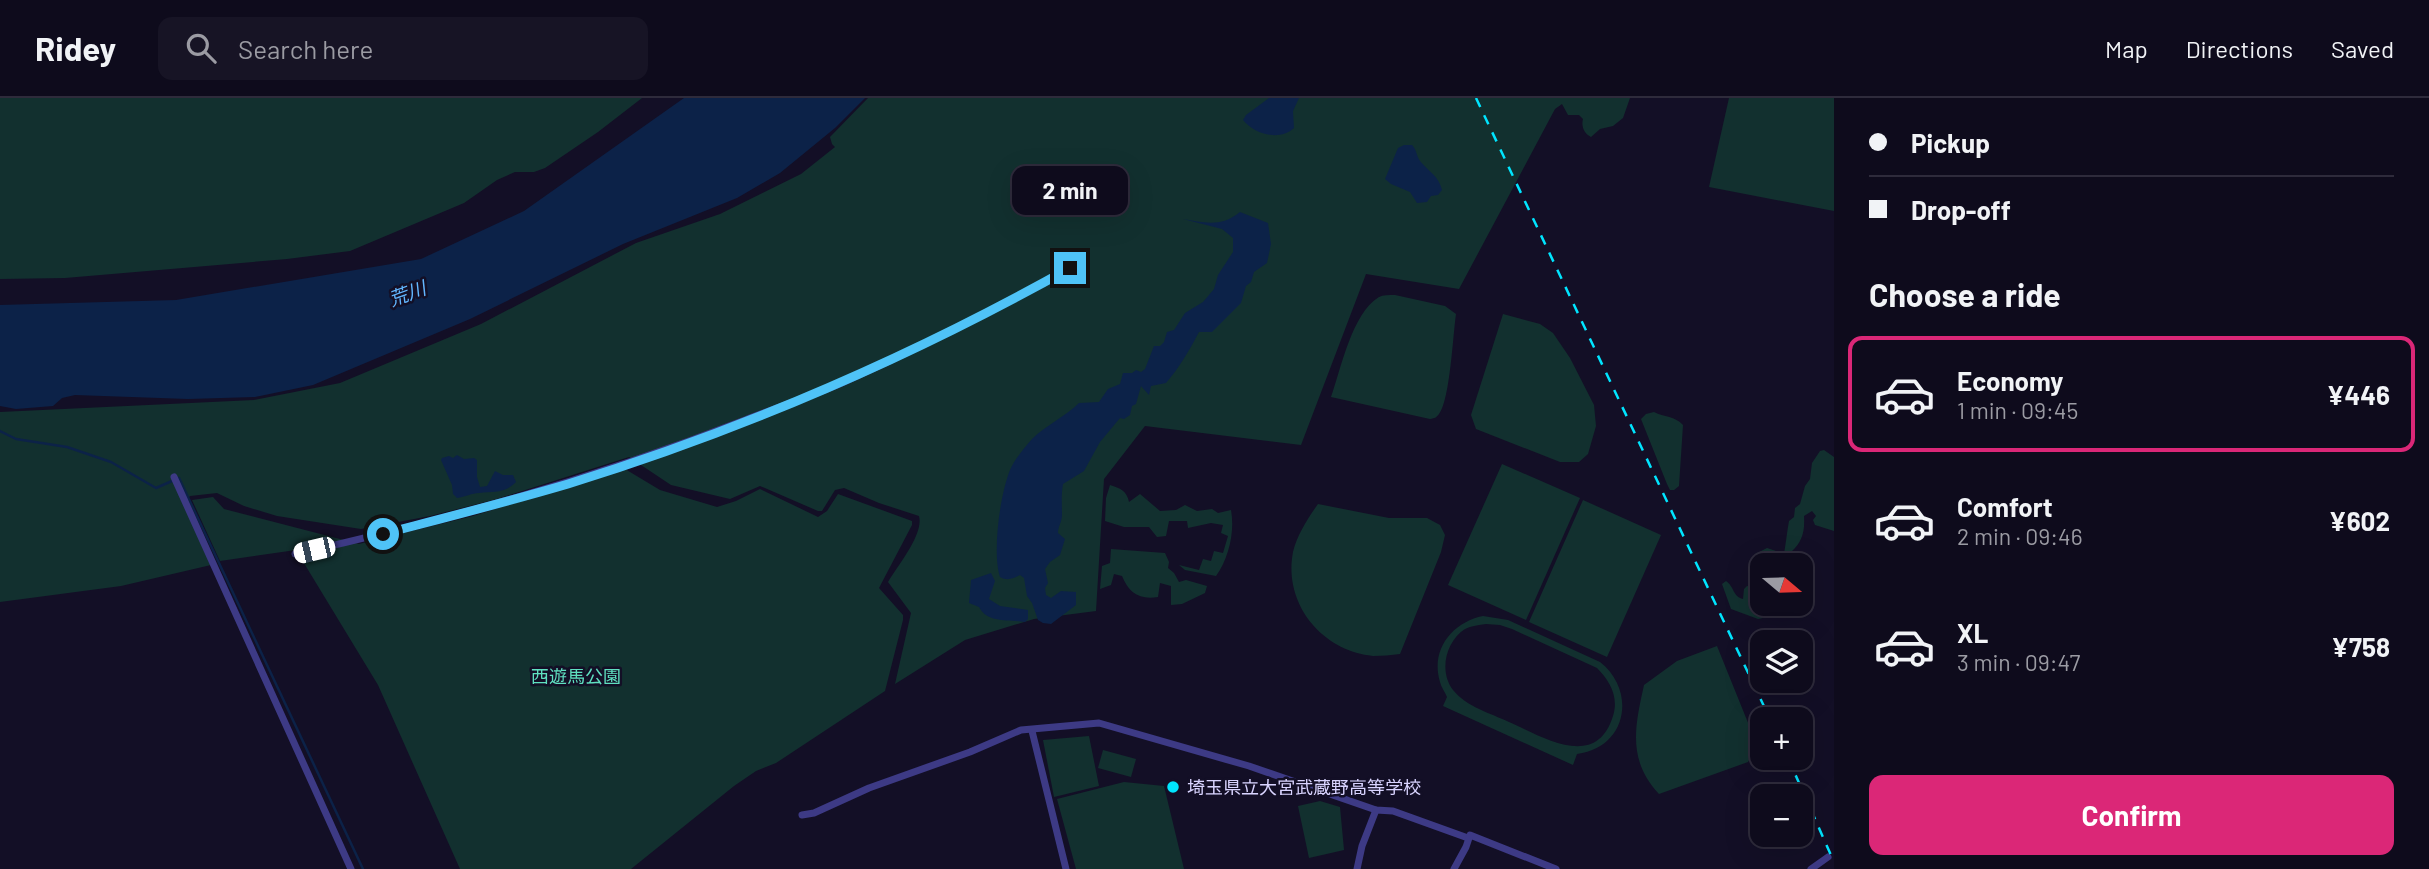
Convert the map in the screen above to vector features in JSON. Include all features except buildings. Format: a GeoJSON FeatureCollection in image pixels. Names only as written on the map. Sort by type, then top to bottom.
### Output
{"type":"FeatureCollection","features":[{"type":"Feature","properties":{"kind":"street"},"geometry":{"type":"LineString","coordinates":[[295,554],[357,541],[546,490],[704,436],[842,382],[1001,306],[1070,268]]}},
{"type":"Feature","properties":{"kind":"street"},"geometry":{"type":"LineString","coordinates":[[174,477],[351,869]]}},
{"type":"Feature","properties":{"kind":"street"},"geometry":{"type":"LineString","coordinates":[[802,815],[814,813],[869,788],[970,752],[1021,730],[1099,723],[1249,766],[1376,810],[1393,811],[1468,838]]}},
{"type":"Feature","properties":{"kind":"street"},"geometry":{"type":"LineString","coordinates":[[1032,731],[1066,869]]}},
{"type":"Feature","properties":{"kind":"street"},"geometry":{"type":"LineString","coordinates":[[1357,869],[1362,846],[1376,810]]}},
{"type":"Feature","properties":{"kind":"street"},"geometry":{"type":"LineString","coordinates":[[1454,869],[1469,835],[1556,869]]}},
{"type":"Feature","properties":{"kind":"street"},"geometry":{"type":"LineString","coordinates":[[1811,869],[1828,857]]}},
{"type":"Feature","properties":{"kind":"green space"},"geometry":{"type":"Polygon","coordinates":[[[0,98],[642,98],[545,168],[534,172],[515,172],[497,180],[464,203],[350,251],[65,278],[0,279],[0,98]]]}},
{"type":"Feature","properties":{"kind":"green space"},"geometry":{"type":"Polygon","coordinates":[[[868,98],[1630,98],[1623,118],[1613,126],[1600,129],[1591,137],[1585,132],[1583,119],[1579,115],[1568,115],[1562,104],[1555,109],[1459,289],[1366,274],[1301,445],[1145,426],[1104,479],[1096,611],[1034,619],[965,640],[895,684],[911,613],[888,582],[918,532],[919,516],[844,488],[835,490],[822,511],[760,486],[730,499],[671,485],[629,457],[497,499],[430,516],[361,529],[277,516],[244,506],[217,493],[190,496],[184,504],[211,565],[121,586],[0,602],[0,412],[254,400],[340,383],[481,324],[636,243],[720,214],[801,174],[835,147],[830,137],[868,98]]]}},
{"type":"Feature","properties":{"kind":"green space"},"geometry":{"type":"Polygon","coordinates":[[[1729,98],[1834,98],[1834,211],[1709,187],[1729,98]]]}},
{"type":"Feature","properties":{"kind":"green space"},"geometry":{"type":"Polygon","coordinates":[[[1395,295],[1445,306],[1456,314],[1446,395],[1443,407],[1434,418],[1331,397],[1349,342],[1362,315],[1379,297],[1395,295]]]}},
{"type":"Feature","properties":{"kind":"green space"},"geometry":{"type":"Polygon","coordinates":[[[1503,314],[1540,324],[1553,333],[1570,358],[1594,405],[1596,426],[1588,454],[1579,462],[1560,462],[1476,429],[1471,415],[1503,314]]]}},
{"type":"Feature","properties":{"kind":"green space"},"geometry":{"type":"Polygon","coordinates":[[[1654,412],[1673,418],[1683,425],[1679,486],[1674,490],[1670,490],[1667,484],[1641,419],[1654,412]]]}},
{"type":"Feature","properties":{"kind":"green space"},"geometry":{"type":"Polygon","coordinates":[[[1824,450],[1834,457],[1834,531],[1815,525],[1813,520],[1816,516],[1812,511],[1804,516],[1804,527],[1798,544],[1791,553],[1784,553],[1789,521],[1800,504],[1810,479],[1812,463],[1820,451],[1824,450]]]}},
{"type":"Feature","properties":{"kind":"green space"},"geometry":{"type":"Polygon","coordinates":[[[1502,464],[1580,498],[1526,620],[1448,585],[1502,464]]]}},
{"type":"Feature","properties":{"kind":"green space","name":"西遊馬公園"},"geometry":{"type":"Polygon","coordinates":[[[625,469],[660,490],[717,507],[760,489],[818,517],[827,511],[838,494],[912,521],[879,588],[903,615],[885,691],[776,763],[756,771],[734,786],[631,869],[460,869],[378,685],[296,550],[220,561],[192,500],[213,497],[224,509],[359,544],[473,516],[625,469]]]}},
{"type":"Feature","properties":{"kind":"green space"},"geometry":{"type":"Polygon","coordinates":[[[1110,485],[1127,495],[1129,502],[1140,494],[1160,511],[1176,510],[1185,505],[1197,511],[1212,509],[1218,513],[1231,510],[1230,544],[1216,576],[1185,570],[1179,565],[1199,570],[1203,559],[1211,561],[1214,551],[1223,553],[1228,536],[1221,533],[1223,525],[1211,523],[1188,528],[1187,521],[1169,521],[1166,536],[1157,537],[1149,527],[1124,527],[1105,521],[1106,498],[1110,485]]]}},
{"type":"Feature","properties":{"kind":"green space"},"geometry":{"type":"Polygon","coordinates":[[[1583,500],[1661,535],[1607,657],[1529,622],[1583,500]]]}},
{"type":"Feature","properties":{"kind":"green space"},"geometry":{"type":"Polygon","coordinates":[[[1318,504],[1389,518],[1427,518],[1440,525],[1445,535],[1441,552],[1400,654],[1373,656],[1338,645],[1310,622],[1300,606],[1291,571],[1293,552],[1300,533],[1318,504]]]}},
{"type":"Feature","properties":{"kind":"green space"},"geometry":{"type":"Polygon","coordinates":[[[1767,548],[1778,553],[1757,553],[1767,548]]]}},
{"type":"Feature","properties":{"kind":"green space"},"geometry":{"type":"Polygon","coordinates":[[[1111,549],[1165,553],[1169,562],[1168,568],[1179,582],[1186,580],[1207,586],[1205,593],[1182,604],[1171,605],[1171,586],[1160,583],[1158,597],[1140,596],[1128,587],[1122,576],[1114,574],[1111,585],[1100,589],[1102,566],[1110,563],[1111,549]]]}},
{"type":"Feature","properties":{"kind":"green space"},"geometry":{"type":"Polygon","coordinates":[[[1726,581],[1737,596],[1743,599],[1747,586],[1750,586],[1750,616],[1764,616],[1763,618],[1758,619],[1731,609],[1722,584],[1726,581]]]}},
{"type":"Feature","properties":{"kind":"green space"},"geometry":{"type":"Polygon","coordinates":[[[1483,616],[1508,620],[1600,662],[1612,674],[1622,702],[1621,717],[1616,730],[1607,741],[1594,750],[1577,754],[1573,765],[1443,706],[1447,697],[1438,670],[1441,648],[1454,631],[1472,619],[1483,616]],[[1500,625],[1470,627],[1453,641],[1445,666],[1453,690],[1479,709],[1552,741],[1582,746],[1594,742],[1605,733],[1613,716],[1615,702],[1612,690],[1602,673],[1597,668],[1500,625]]]}},
{"type":"Feature","properties":{"kind":"green space"},"geometry":{"type":"Polygon","coordinates":[[[1717,646],[1750,728],[1750,758],[1748,762],[1659,794],[1642,768],[1636,729],[1644,685],[1677,661],[1717,646]]]}},
{"type":"Feature","properties":{"kind":"green space"},"geometry":{"type":"Polygon","coordinates":[[[1089,736],[1099,786],[1054,797],[1043,740],[1089,736]]]}},
{"type":"Feature","properties":{"kind":"green space"},"geometry":{"type":"Polygon","coordinates":[[[1103,750],[1136,759],[1131,777],[1098,768],[1103,750]]]}},
{"type":"Feature","properties":{"kind":"green space"},"geometry":{"type":"Polygon","coordinates":[[[1124,782],[1164,786],[1184,869],[1076,869],[1057,799],[1124,782]]]}},
{"type":"Feature","properties":{"kind":"green space"},"geometry":{"type":"Polygon","coordinates":[[[1320,801],[1340,807],[1344,850],[1309,858],[1298,806],[1320,801]]]}},
{"type":"Feature","properties":{"kind":"water","name":"荒川"},"geometry":{"type":"Polygon","coordinates":[[[684,98],[865,98],[835,128],[780,173],[737,198],[623,244],[470,319],[313,385],[255,397],[188,399],[75,395],[62,398],[53,406],[16,409],[0,406],[0,305],[176,300],[421,259],[524,211],[684,98]]]}},
{"type":"Feature","properties":{"kind":"water"},"geometry":{"type":"Polygon","coordinates":[[[1269,98],[1299,98],[1293,111],[1294,128],[1282,134],[1261,133],[1243,120],[1269,98]]]}},
{"type":"Feature","properties":{"kind":"water"},"geometry":{"type":"Polygon","coordinates":[[[1412,145],[1420,161],[1441,185],[1442,190],[1438,195],[1431,196],[1427,202],[1417,203],[1410,192],[1385,179],[1398,148],[1412,145]]]}},
{"type":"Feature","properties":{"kind":"water"},"geometry":{"type":"Polygon","coordinates":[[[1240,212],[1268,223],[1271,244],[1267,263],[1254,272],[1241,303],[1212,332],[1199,332],[1166,383],[1151,386],[1149,395],[1141,386],[1130,415],[1124,419],[1120,418],[1100,442],[1084,471],[1063,484],[1062,517],[1058,533],[1065,539],[1060,555],[1045,569],[1048,583],[1045,588],[1046,595],[1051,598],[1061,591],[1076,592],[1076,605],[1051,624],[1043,623],[1038,620],[1027,596],[1024,578],[1020,575],[1010,579],[1000,577],[998,524],[1010,470],[1026,446],[1043,429],[1079,403],[1099,402],[1108,389],[1120,384],[1123,373],[1136,370],[1141,372],[1145,369],[1154,346],[1160,346],[1167,332],[1174,330],[1185,313],[1203,302],[1214,289],[1218,275],[1233,252],[1233,238],[1222,229],[1183,219],[1220,222],[1240,212]]]}},
{"type":"Feature","properties":{"kind":"water"},"geometry":{"type":"Polygon","coordinates":[[[457,455],[464,459],[477,460],[480,487],[487,486],[495,471],[503,475],[513,475],[516,482],[503,490],[457,498],[453,494],[441,460],[457,455]]]}},
{"type":"Feature","properties":{"kind":"water"},"geometry":{"type":"Polygon","coordinates":[[[991,573],[995,581],[989,599],[1000,606],[1028,610],[1028,619],[1025,622],[993,618],[969,603],[971,580],[991,573]]]}},
{"type":"Feature","properties":{"kind":"waterway"},"geometry":{"type":"LineString","coordinates":[[0,431],[16,439],[67,447],[111,462],[156,488],[179,478],[363,869]]}},
{"type":"Feature","properties":{"kind":"railway"},"geometry":{"type":"LineString","coordinates":[[1476,98],[1764,707]]}},
{"type":"Feature","properties":{"kind":"railway"},"geometry":{"type":"LineString","coordinates":[[1793,770],[1834,862]]}},
{"type":"Feature","properties":{"kind":"place","name":"埼玉県立大宮武蔵野高等学校"},"geometry":{"type":"Point","coordinates":[1173,787]}},
{"type":"Feature","properties":{"kind":"route"},"geometry":{"type":"LineString","coordinates":[[383,534],[569,483],[704,436],[842,382],[1001,306],[1070,268]]}}]}
